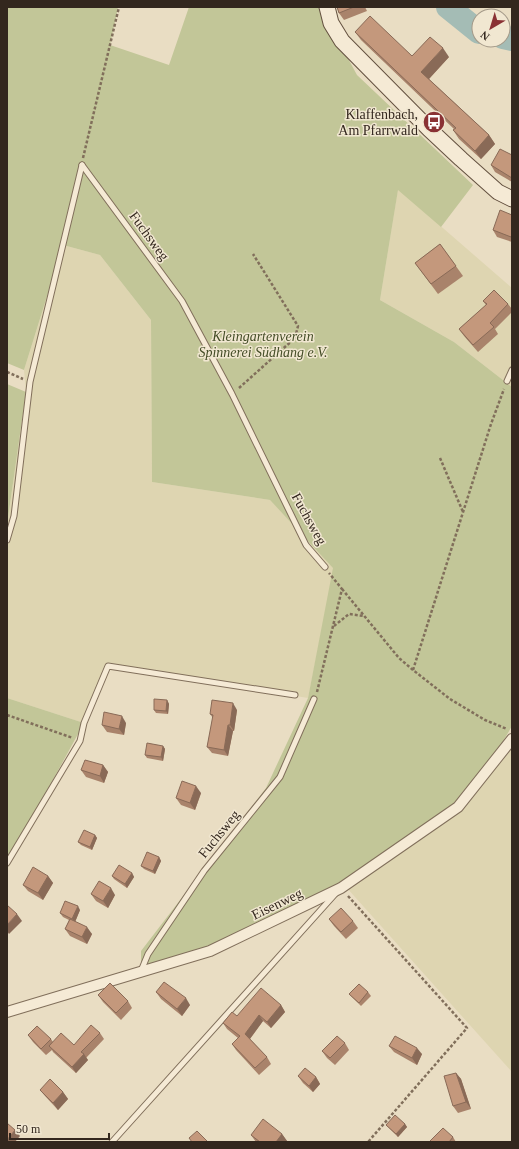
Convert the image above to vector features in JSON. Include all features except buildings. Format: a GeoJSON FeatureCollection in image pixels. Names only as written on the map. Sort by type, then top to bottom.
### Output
{"type":"FeatureCollection","features":[{"type":"Feature","properties":{"kind":"main road"},"geometry":{"type":"LineString","coordinates":[[327,7],[331,23],[342,41],[429,129],[461,159],[498,192],[512,198]]}},
{"type":"Feature","properties":{"kind":"street","name":"Eisenweg"},"geometry":{"type":"LineString","coordinates":[[7,1012],[210,951],[341,888],[458,807],[512,739]]}},
{"type":"Feature","properties":{"kind":"lane"},"geometry":{"type":"LineString","coordinates":[[7,540],[14,516],[30,382],[82,164]]}},
{"type":"Feature","properties":{"kind":"lane","name":"Fuchsweg"},"geometry":{"type":"LineString","coordinates":[[82,164],[182,301],[232,394],[306,545],[325,568]]}},
{"type":"Feature","properties":{"kind":"lane"},"geometry":{"type":"LineString","coordinates":[[507,381],[512,370]]}},
{"type":"Feature","properties":{"kind":"lane"},"geometry":{"type":"LineString","coordinates":[[7,863],[80,741],[84,723],[108,666],[295,695]]}},
{"type":"Feature","properties":{"kind":"lane","name":"Fuchsweg"},"geometry":{"type":"LineString","coordinates":[[141,972],[148,954],[204,871],[280,777],[314,698]]}},
{"type":"Feature","properties":{"kind":"lane"},"geometry":{"type":"LineString","coordinates":[[112,1142],[341,888]]}},
{"type":"Feature","properties":{"kind":"path"},"geometry":{"type":"LineString","coordinates":[[82,164],[119,7]]}},
{"type":"Feature","properties":{"kind":"path"},"geometry":{"type":"LineString","coordinates":[[232,394],[295,338],[298,326],[253,254]]}},
{"type":"Feature","properties":{"kind":"path"},"geometry":{"type":"LineString","coordinates":[[7,372],[30,382]]}},
{"type":"Feature","properties":{"kind":"path"},"geometry":{"type":"LineString","coordinates":[[413,670],[491,424],[507,381]]}},
{"type":"Feature","properties":{"kind":"path"},"geometry":{"type":"LineString","coordinates":[[440,458],[463,512]]}},
{"type":"Feature","properties":{"kind":"path"},"geometry":{"type":"LineString","coordinates":[[325,568],[399,658],[450,698],[485,720],[512,730]]}},
{"type":"Feature","properties":{"kind":"path"},"geometry":{"type":"LineString","coordinates":[[314,698],[318,691],[342,589]]}},
{"type":"Feature","properties":{"kind":"path"},"geometry":{"type":"LineString","coordinates":[[333,627],[349,614],[364,616]]}},
{"type":"Feature","properties":{"kind":"path"},"geometry":{"type":"LineString","coordinates":[[7,715],[80,741]]}},
{"type":"Feature","properties":{"kind":"path"},"geometry":{"type":"LineString","coordinates":[[341,888],[468,1028],[368,1142]]}},
{"type":"Feature","properties":{"kind":"shaded area"},"geometry":{"type":"Polygon","coordinates":[[[398,189],[512,288],[512,387],[454,342],[380,300],[398,189]]]}},
{"type":"Feature","properties":{"kind":"shaded area"},"geometry":{"type":"Polygon","coordinates":[[[63,245],[100,255],[151,320],[152,482],[270,500],[334,568],[308,698],[109,666],[84,723],[7,698],[7,525],[26,392],[24,370],[63,245]]]}},
{"type":"Feature","properties":{"kind":"shaded area"},"geometry":{"type":"Polygon","coordinates":[[[512,747],[512,1072],[346,887],[461,810],[512,747]]]}},
{"type":"Feature","properties":{"kind":"green space","name":"Kleingartenverein Spinnerei Südhang e.V."},"geometry":{"type":"Polygon","coordinates":[[[7,7],[118,7],[110,45],[169,65],[189,7],[320,7],[357,75],[473,185],[441,227],[398,190],[380,300],[454,342],[512,387],[512,726],[502,743],[453,806],[342,883],[208,948],[141,969],[141,951],[266,788],[308,698],[333,568],[270,500],[152,482],[151,320],[100,255],[63,245],[24,370],[7,363],[7,7]]]}},
{"type":"Feature","properties":{"kind":"green space"},"geometry":{"type":"Polygon","coordinates":[[[7,384],[26,392],[7,525],[7,384]]]}},
{"type":"Feature","properties":{"kind":"green space"},"geometry":{"type":"Polygon","coordinates":[[[7,698],[84,723],[7,864],[7,698]]]}},
{"type":"Feature","properties":{"kind":"waterway"},"geometry":{"type":"LineString","coordinates":[[448,7],[471,26]]}},
{"type":"Feature","properties":{"kind":"place","name":"Klaffenbach, Am Pfarrwald"},"geometry":{"type":"Point","coordinates":[434,122]}}]}
